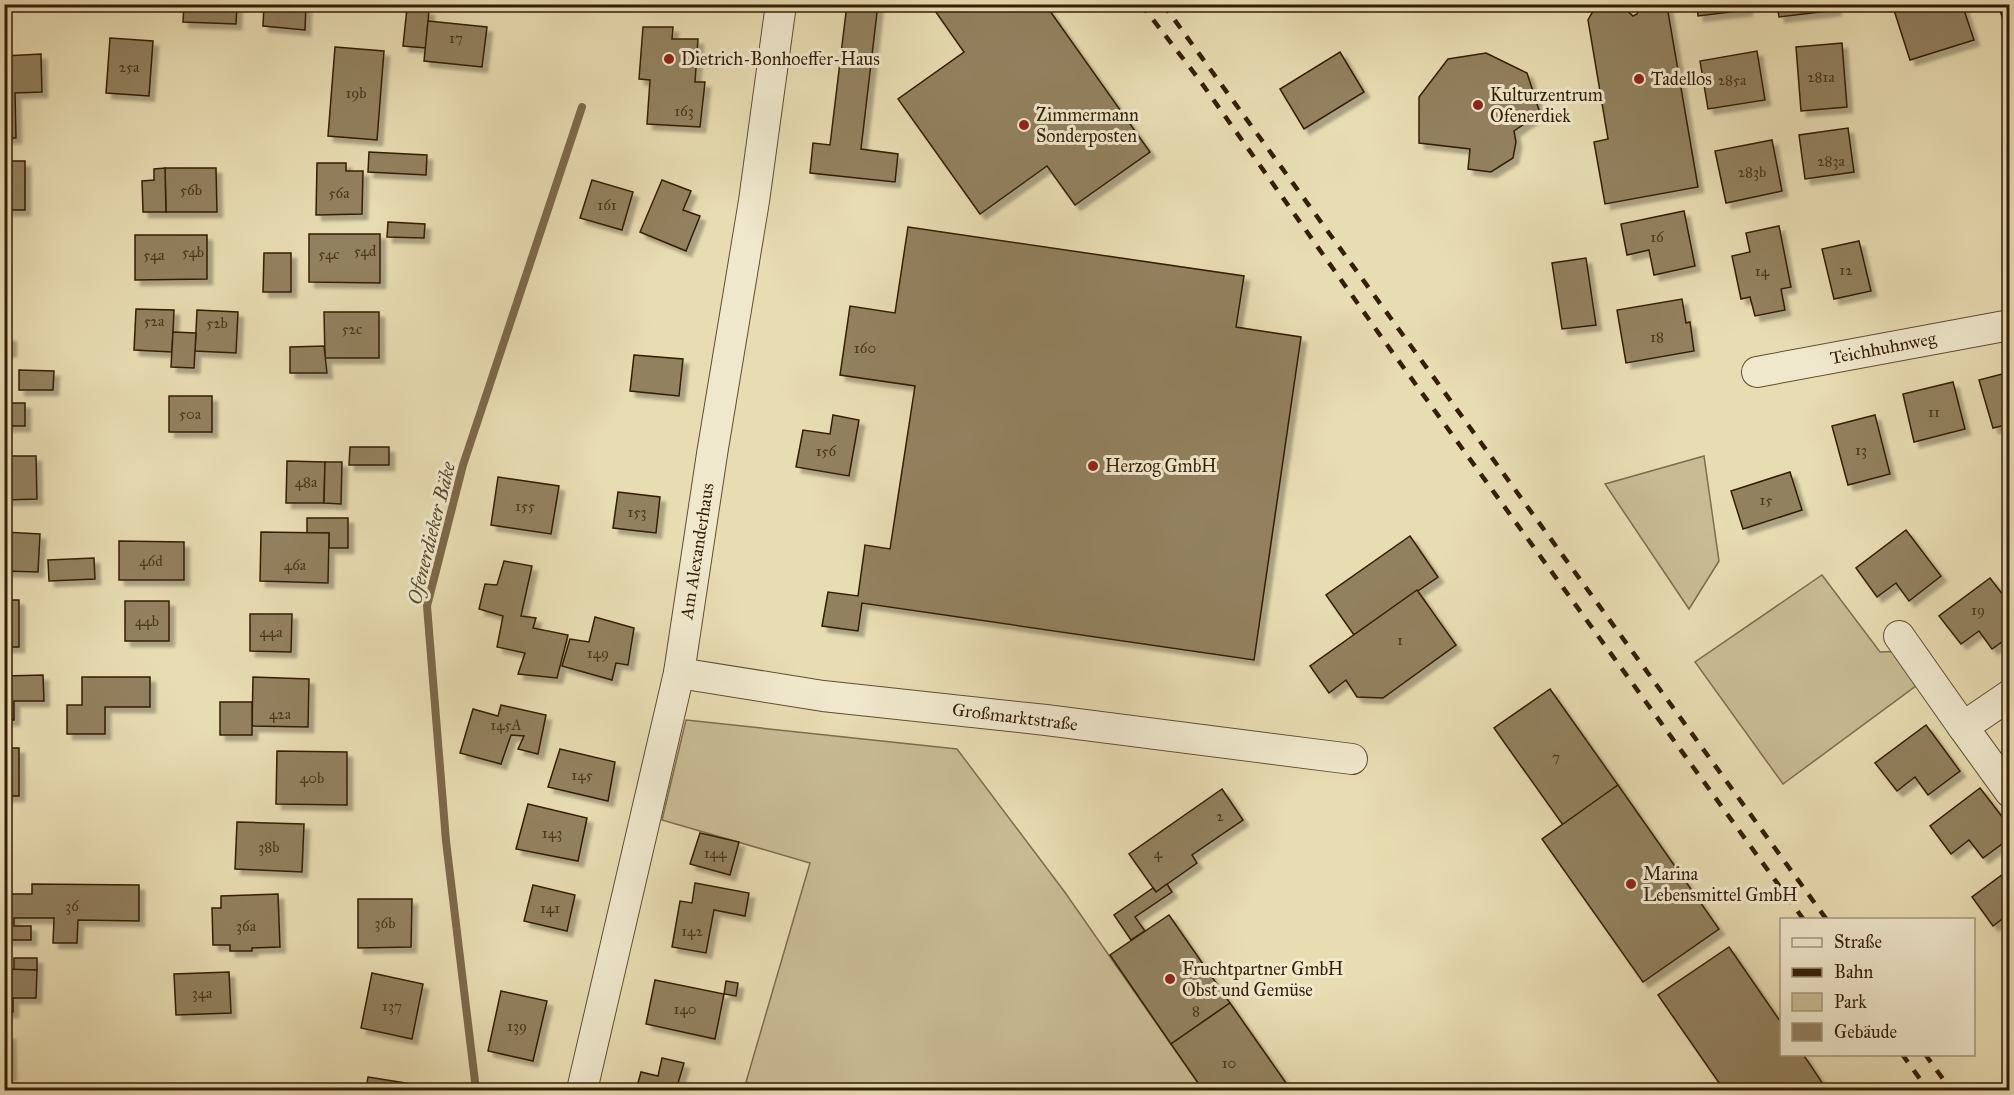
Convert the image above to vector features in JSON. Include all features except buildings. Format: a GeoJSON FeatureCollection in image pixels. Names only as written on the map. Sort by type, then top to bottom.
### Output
{"type":"FeatureCollection","features":[{"type":"Feature","properties":{"kind":"street","name":"Am Alexanderhaus"},"geometry":{"type":"LineString","coordinates":[[582,1090],[679,673],[754,201],[781,4]]}},
{"type":"Feature","properties":{"kind":"street","name":"Teichhuhnweg"},"geometry":{"type":"LineString","coordinates":[[1757,372],[2010,325]]}},
{"type":"Feature","properties":{"kind":"street"},"geometry":{"type":"LineString","coordinates":[[1899,636],[2010,792]]}},
{"type":"Feature","properties":{"kind":"street","name":"Großmarktstraße"},"geometry":{"type":"LineString","coordinates":[[679,673],[823,696],[1046,720],[1352,759]]}},
{"type":"Feature","properties":{"kind":"street"},"geometry":{"type":"LineString","coordinates":[[1963,727],[2010,695]]}},
{"type":"Feature","properties":{"kind":"green space"},"geometry":{"type":"Polygon","coordinates":[[[1704,456],[1719,561],[1689,609],[1605,484],[1704,456]]]}},
{"type":"Feature","properties":{"kind":"green space"},"geometry":{"type":"Polygon","coordinates":[[[1822,575],[1880,652],[1910,651],[1928,677],[1783,784],[1695,662],[1822,575]]]}},
{"type":"Feature","properties":{"kind":"green space"},"geometry":{"type":"Polygon","coordinates":[[[686,720],[957,749],[1064,891],[1203,1090],[763,1090],[746,1082],[810,863],[662,820],[686,720]]]}},
{"type":"Feature","properties":{"kind":"waterway","name":"Ofenerdieker Bäke"},"geometry":{"type":"LineString","coordinates":[[476,1090],[446,841],[427,606],[463,465],[582,107]]}},
{"type":"Feature","properties":{"kind":"railway"},"geometry":{"type":"LineString","coordinates":[[1141,4],[1198,78],[1385,342],[1803,918]]}},
{"type":"Feature","properties":{"kind":"railway"},"geometry":{"type":"LineString","coordinates":[[1163,4],[1826,918]]}},
{"type":"Feature","properties":{"kind":"railway"},"geometry":{"type":"LineString","coordinates":[[1903,1056],[1928,1090]]}},
{"type":"Feature","properties":{"kind":"railway"},"geometry":{"type":"LineString","coordinates":[[1926,1056],[1951,1090]]}},
{"type":"Feature","properties":{"kind":"place","name":"Dietrich-Bonhoeffer-Haus"},"geometry":{"type":"Point","coordinates":[669,59]}},
{"type":"Feature","properties":{"kind":"place","name":"Tadellos"},"geometry":{"type":"Point","coordinates":[1639,79]}},
{"type":"Feature","properties":{"kind":"place","name":"Kulturzentrum Ofenerdiek"},"geometry":{"type":"Point","coordinates":[1478,105]}},
{"type":"Feature","properties":{"kind":"place","name":"Zimmermann Sonderposten"},"geometry":{"type":"Point","coordinates":[1024,125]}},
{"type":"Feature","properties":{"kind":"place","name":"Herzog GmbH"},"geometry":{"type":"Point","coordinates":[1093,466]}},
{"type":"Feature","properties":{"kind":"place","name":"Marina Lebensmittel GmbH"},"geometry":{"type":"Point","coordinates":[1631,884]}},
{"type":"Feature","properties":{"kind":"place","name":"Fruchtpartner GmbH Obst und Gemüse"},"geometry":{"type":"Point","coordinates":[1170,979]}}]}
